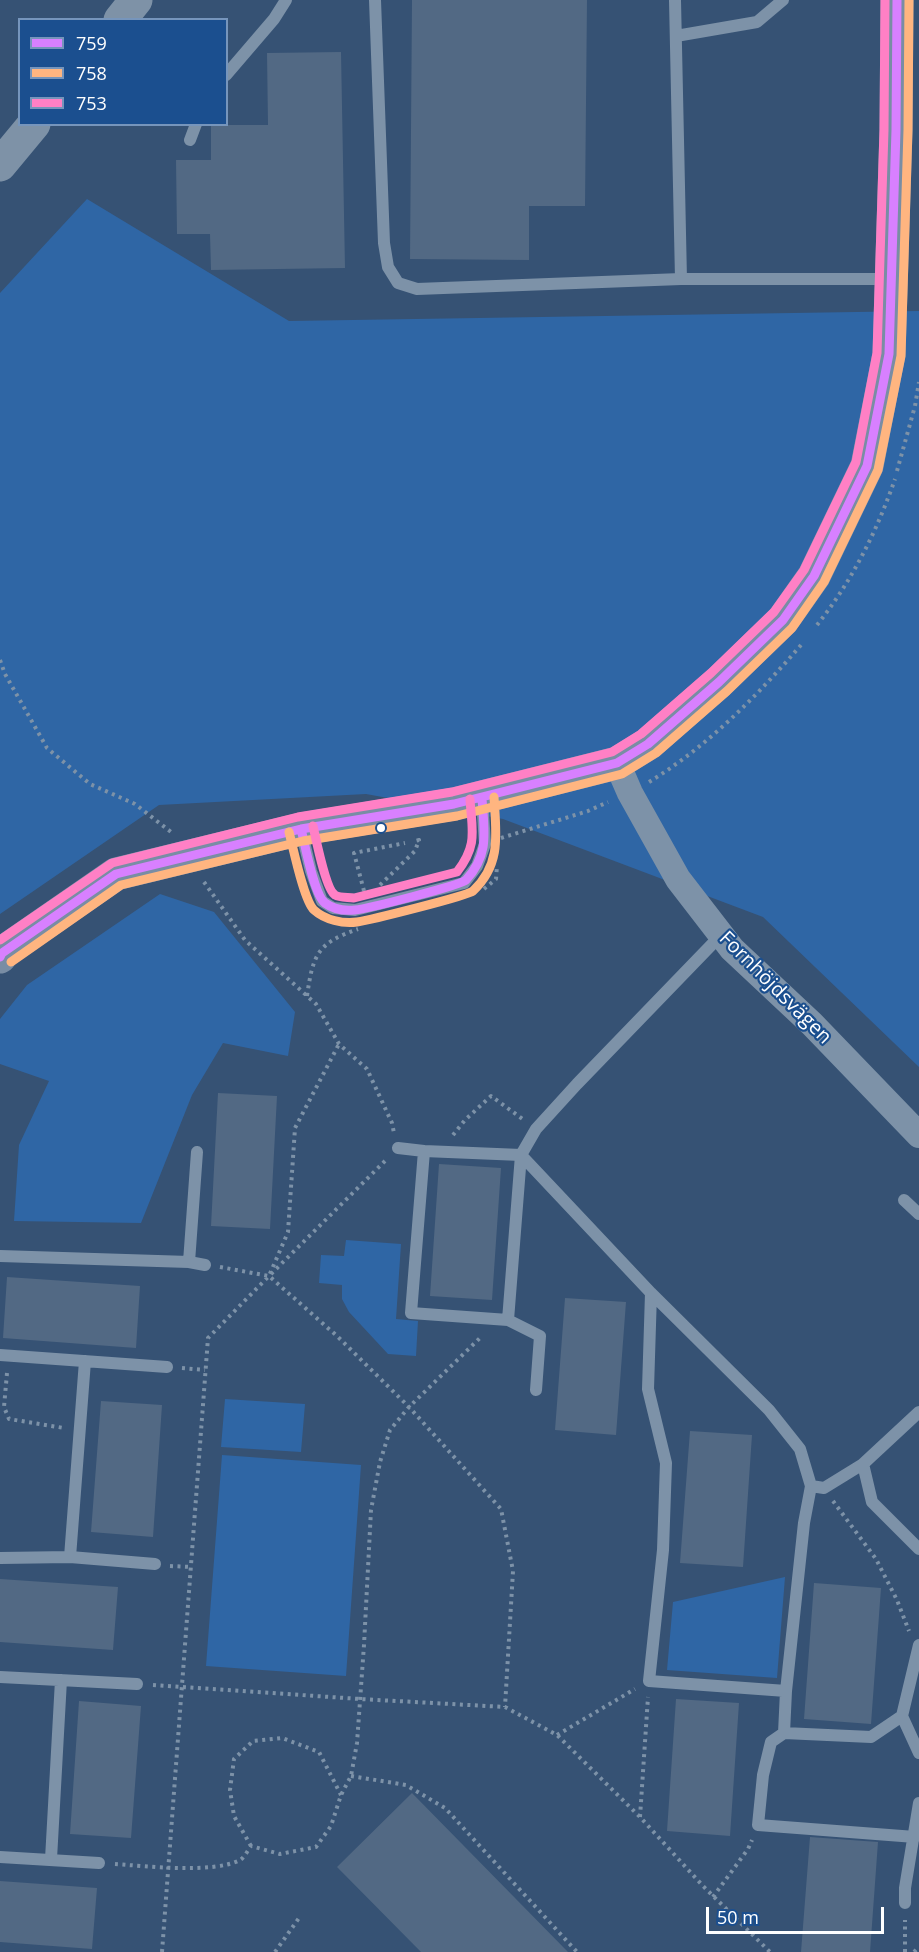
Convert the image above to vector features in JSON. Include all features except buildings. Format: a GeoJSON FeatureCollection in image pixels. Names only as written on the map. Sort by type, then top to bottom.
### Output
{"type":"FeatureCollection","features":[{"type":"Feature","properties":{"kind":"highway"},"geometry":{"type":"LineString","coordinates":[[122,18],[136,0]]}},
{"type":"Feature","properties":{"kind":"highway"},"geometry":{"type":"LineString","coordinates":[[0,165],[32,126]]}},
{"type":"Feature","properties":{"kind":"street"},"geometry":{"type":"LineString","coordinates":[[0,957],[2,953],[116,874],[301,829],[482,798],[617,763],[648,744],[719,682],[783,620],[814,576],[867,466],[889,354],[896,130],[897,0]]}},
{"type":"Feature","properties":{"kind":"street","name":"Fornhöjdsvägen"},"geometry":{"type":"LineString","coordinates":[[617,763],[630,793],[678,879],[732,949],[812,1024],[919,1135]]}},
{"type":"Feature","properties":{"kind":"lane"},"geometry":{"type":"LineString","coordinates":[[228,73],[274,19],[286,0]]}},
{"type":"Feature","properties":{"kind":"lane"},"geometry":{"type":"LineString","coordinates":[[375,0],[384,243],[388,267],[398,283],[417,290],[681,279],[892,279]]}},
{"type":"Feature","properties":{"kind":"lane"},"geometry":{"type":"LineString","coordinates":[[675,0],[681,279]]}},
{"type":"Feature","properties":{"kind":"lane"},"geometry":{"type":"LineString","coordinates":[[676,36],[757,22],[783,0]]}},
{"type":"Feature","properties":{"kind":"lane"},"geometry":{"type":"LineString","coordinates":[[190,140],[195,126]]}},
{"type":"Feature","properties":{"kind":"lane"},"geometry":{"type":"LineString","coordinates":[[301,829],[311,871],[322,900],[333,909],[355,910],[368,902],[464,883],[477,866],[484,844],[482,798]]}},
{"type":"Feature","properties":{"kind":"lane"},"geometry":{"type":"LineString","coordinates":[[508,1320],[521,1155],[536,1129],[721,935]]}},
{"type":"Feature","properties":{"kind":"lane"},"geometry":{"type":"LineString","coordinates":[[398,1148],[521,1155],[651,1293],[769,1410],[800,1449],[810,1486],[786,1691],[784,1733]]}},
{"type":"Feature","properties":{"kind":"lane"},"geometry":{"type":"LineString","coordinates":[[424,1151],[411,1313],[508,1320],[540,1336],[536,1390]]}},
{"type":"Feature","properties":{"kind":"lane"},"geometry":{"type":"LineString","coordinates":[[189,1262],[197,1152]]}},
{"type":"Feature","properties":{"kind":"lane"},"geometry":{"type":"LineString","coordinates":[[904,1200],[919,1214]]}},
{"type":"Feature","properties":{"kind":"lane"},"geometry":{"type":"LineString","coordinates":[[0,1256],[205,1264]]}},
{"type":"Feature","properties":{"kind":"lane"},"geometry":{"type":"LineString","coordinates":[[651,1293],[648,1389],[666,1463],[663,1550],[649,1681],[786,1691]]}},
{"type":"Feature","properties":{"kind":"lane"},"geometry":{"type":"LineString","coordinates":[[4,1356],[167,1367]]}},
{"type":"Feature","properties":{"kind":"lane"},"geometry":{"type":"LineString","coordinates":[[70,1557],[85,1361]]}},
{"type":"Feature","properties":{"kind":"lane"},"geometry":{"type":"LineString","coordinates":[[810,1486],[824,1488],[863,1464],[919,1412]]}},
{"type":"Feature","properties":{"kind":"lane"},"geometry":{"type":"LineString","coordinates":[[863,1464],[872,1502],[919,1549]]}},
{"type":"Feature","properties":{"kind":"lane"},"geometry":{"type":"LineString","coordinates":[[0,1558],[70,1557],[155,1564]]}},
{"type":"Feature","properties":{"kind":"lane"},"geometry":{"type":"LineString","coordinates":[[915,1640],[902,1716],[919,1753]]}},
{"type":"Feature","properties":{"kind":"lane"},"geometry":{"type":"LineString","coordinates":[[0,1677],[137,1684]]}},
{"type":"Feature","properties":{"kind":"lane"},"geometry":{"type":"LineString","coordinates":[[51,1859],[61,1680]]}},
{"type":"Feature","properties":{"kind":"lane"},"geometry":{"type":"LineString","coordinates":[[902,1716],[871,1737],[784,1733],[771,1742],[763,1775],[758,1825],[915,1837]]}},
{"type":"Feature","properties":{"kind":"lane"},"geometry":{"type":"LineString","coordinates":[[905,1903],[905,1888],[919,1803]]}},
{"type":"Feature","properties":{"kind":"lane"},"geometry":{"type":"LineString","coordinates":[[0,1857],[99,1863]]}},
{"type":"Feature","properties":{"kind":"path"},"geometry":{"type":"LineString","coordinates":[[0,660],[5,674],[47,748],[90,784],[135,804],[178,837]]}},
{"type":"Feature","properties":{"kind":"path"},"geometry":{"type":"LineString","coordinates":[[419,840],[415,851],[368,902],[354,853],[419,840]]}},
{"type":"Feature","properties":{"kind":"path"},"geometry":{"type":"LineString","coordinates":[[162,1952],[208,1338],[398,1148],[392,1123],[367,1069],[339,1044],[316,1004],[245,940],[204,881]]}},
{"type":"Feature","properties":{"kind":"path"},"geometry":{"type":"LineString","coordinates":[[269,1276],[288,1232],[295,1128],[339,1044]]}},
{"type":"Feature","properties":{"kind":"path"},"geometry":{"type":"LineString","coordinates":[[439,1152],[465,1120],[491,1096],[536,1129]]}},
{"type":"Feature","properties":{"kind":"path"},"geometry":{"type":"LineString","coordinates":[[205,1264],[269,1276],[337,1336],[409,1407],[501,1509],[513,1571],[505,1707]]}},
{"type":"Feature","properties":{"kind":"path"},"geometry":{"type":"LineString","coordinates":[[341,1795],[319,1752],[282,1738],[253,1741],[234,1759],[230,1790],[234,1816],[251,1846],[280,1854],[316,1847],[331,1826],[341,1795],[351,1776],[357,1743],[371,1510],[380,1462],[390,1430],[409,1407],[485,1333],[508,1320]]}},
{"type":"Feature","properties":{"kind":"path"},"geometry":{"type":"LineString","coordinates":[[4,1356],[4,1407],[9,1419],[80,1430]]}},
{"type":"Feature","properties":{"kind":"path"},"geometry":{"type":"LineString","coordinates":[[824,1488],[876,1559],[915,1640]]}},
{"type":"Feature","properties":{"kind":"path"},"geometry":{"type":"LineString","coordinates":[[557,1735],[649,1681]]}},
{"type":"Feature","properties":{"kind":"path"},"geometry":{"type":"LineString","coordinates":[[640,1817],[649,1681]]}},
{"type":"Feature","properties":{"kind":"path"},"geometry":{"type":"LineString","coordinates":[[137,1684],[505,1707],[557,1735],[640,1817],[713,1897],[770,1952]]}},
{"type":"Feature","properties":{"kind":"path"},"geometry":{"type":"LineString","coordinates":[[351,1776],[406,1785],[446,1808],[577,1952]]}},
{"type":"Feature","properties":{"kind":"path"},"geometry":{"type":"LineString","coordinates":[[713,1897],[748,1849],[758,1825]]}},
{"type":"Feature","properties":{"kind":"path"},"geometry":{"type":"LineString","coordinates":[[99,1863],[168,1868],[213,1867],[241,1860],[251,1846]]}},
{"type":"Feature","properties":{"kind":"path"},"geometry":{"type":"LineString","coordinates":[[905,1903],[905,1952]]}},
{"type":"Feature","properties":{"kind":"path"},"geometry":{"type":"LineString","coordinates":[[275,1952],[299,1918]]}},
{"type":"Feature","properties":{"kind":"path"},"geometry":{"type":"LineString","coordinates":[[914,1952],[919,1947]]}},
{"type":"Feature","properties":{"kind":"shaded area"},"geometry":{"type":"Polygon","coordinates":[[[87,199],[289,321],[919,311],[919,1067],[763,917],[503,819],[366,794],[159,805],[0,914],[0,293],[87,199]]]}},
{"type":"Feature","properties":{"kind":"shaded area"},"geometry":{"type":"Polygon","coordinates":[[[160,894],[214,912],[295,1012],[288,1056],[223,1043],[192,1095],[141,1223],[14,1221],[19,1145],[49,1081],[0,1064],[0,1019],[27,985],[160,894]]]}},
{"type":"Feature","properties":{"kind":"shaded area"},"geometry":{"type":"Polygon","coordinates":[[[346,1240],[401,1244],[396,1319],[418,1321],[416,1356],[388,1354],[349,1312],[342,1299],[342,1285],[319,1283],[321,1255],[344,1256],[346,1240]]]}},
{"type":"Feature","properties":{"kind":"shaded area"},"geometry":{"type":"Polygon","coordinates":[[[225,1399],[305,1404],[301,1452],[221,1447],[225,1399]]]}},
{"type":"Feature","properties":{"kind":"shaded area"},"geometry":{"type":"Polygon","coordinates":[[[222,1455],[361,1465],[346,1676],[206,1666],[222,1455]]]}},
{"type":"Feature","properties":{"kind":"shaded area"},"geometry":{"type":"Polygon","coordinates":[[[785,1577],[777,1678],[667,1670],[673,1602],[785,1577]]]}},
{"type":"Feature","properties":{"kind":"transit line","name":"753"},"geometry":{"type":"LineString","coordinates":[[0,940],[112,863],[298,817],[452,792],[612,752],[641,734],[711,673],[774,612],[804,570],[856,462],[877,353],[884,130],[885,0]]}},
{"type":"Feature","properties":{"kind":"transit line","name":"759"},"geometry":{"type":"LineString","coordinates":[[0,957],[2,953],[116,874],[301,829],[454,804],[617,763],[648,744],[719,682],[783,620],[814,576],[867,466],[889,354],[896,130],[897,0]]}},
{"type":"Feature","properties":{"kind":"transit line","name":"758"},"geometry":{"type":"LineString","coordinates":[[11,962],[121,885],[303,841],[457,816],[622,774],[656,753],[727,691],[792,628],[824,582],[878,470],[901,356],[908,130],[909,0]]}},
{"type":"Feature","properties":{"kind":"transit line","name":"758"},"geometry":{"type":"LineString","coordinates":[[289,832],[310,905],[323,916],[334,920],[357,922],[398,913],[473,891],[489,870],[493,859],[496,835],[494,797]]}},
{"type":"Feature","properties":{"kind":"transit line","name":"759"},"geometry":{"type":"LineString","coordinates":[[301,829],[321,898],[328,905],[339,909],[363,909],[466,880],[479,861],[484,842],[482,798]]}},
{"type":"Feature","properties":{"kind":"transit line","name":"753"},"geometry":{"type":"LineString","coordinates":[[313,826],[328,884],[335,895],[354,898],[457,872],[471,845],[470,799]]}}]}
